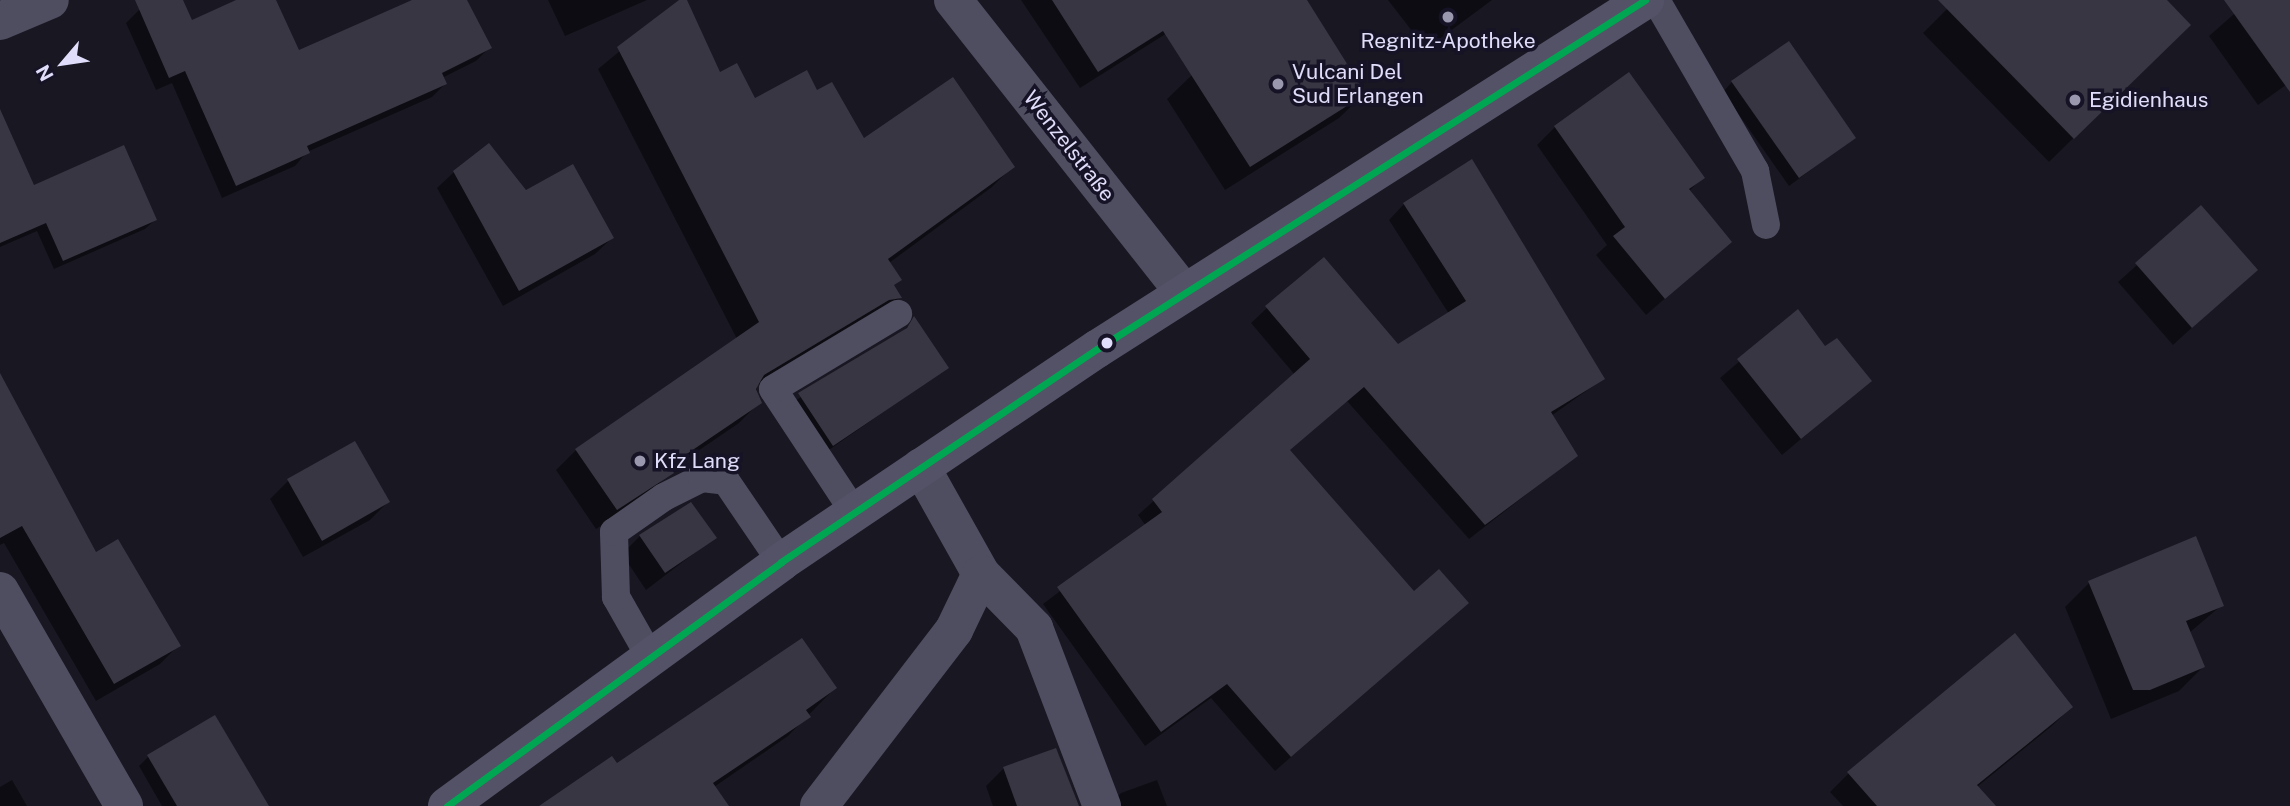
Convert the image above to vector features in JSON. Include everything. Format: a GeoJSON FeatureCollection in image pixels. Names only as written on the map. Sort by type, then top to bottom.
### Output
{"type":"FeatureCollection","features":[{"type":"Feature","properties":{"kind":"street"},"geometry":{"type":"LineString","coordinates":[[0,21],[50,0]]}},
{"type":"Feature","properties":{"kind":"street","name":"Wenzelstraße"},"geometry":{"type":"LineString","coordinates":[[953,0],[1184,292]]}},
{"type":"Feature","properties":{"kind":"street"},"geometry":{"type":"LineString","coordinates":[[447,806],[649,655],[854,512],[1184,292],[1645,0]]}},
{"type":"Feature","properties":{"kind":"street"},"geometry":{"type":"LineString","coordinates":[[921,467],[981,574],[1034,628],[1102,806]]}},
{"type":"Feature","properties":{"kind":"street"},"geometry":{"type":"LineString","coordinates":[[819,806],[954,630],[981,574]]}},
{"type":"Feature","properties":{"kind":"street"},"geometry":{"type":"LineString","coordinates":[[1,591],[124,806]]}},
{"type":"Feature","properties":{"kind":"lane"},"geometry":{"type":"LineString","coordinates":[[1656,0],[1755,171],[1766,225]]}},
{"type":"Feature","properties":{"kind":"lane"},"geometry":{"type":"LineString","coordinates":[[854,512],[773,389],[898,314]]}},
{"type":"Feature","properties":{"kind":"lane"},"geometry":{"type":"LineString","coordinates":[[649,655],[615,597],[614,533],[664,497],[702,478],[726,481],[781,562]]}},
{"type":"Feature","properties":{"kind":"building"},"geometry":{"type":"Polygon","coordinates":[[[135,0],[183,0],[192,20],[236,0],[276,0],[299,50],[412,0],[467,0],[492,48],[442,73],[447,84],[307,146],[310,153],[236,186],[185,71],[169,78],[135,0]]]}},
{"type":"Feature","properties":{"kind":"building"},"geometry":{"type":"Polygon","coordinates":[[[679,0],[687,0],[720,72],[737,63],[755,98],[807,70],[817,90],[832,82],[864,138],[953,77],[1015,167],[888,259],[902,280],[894,285],[902,298],[889,300],[764,375],[756,389],[762,403],[669,466],[674,473],[617,510],[575,449],[759,322],[617,47],[679,0]]]}},
{"type":"Feature","properties":{"kind":"building"},"geometry":{"type":"Polygon","coordinates":[[[1052,0],[1307,0],[1366,94],[1250,167],[1163,31],[1098,72],[1052,0]]]}},
{"type":"Feature","properties":{"kind":"building","name":"Egidienhaus"},"geometry":{"type":"Polygon","coordinates":[[[1938,0],[2167,0],[2191,25],[2074,139],[1938,0]]]}},
{"type":"Feature","properties":{"kind":"building"},"geometry":{"type":"Polygon","coordinates":[[[2224,0],[2290,0],[2290,92],[2224,0]]]}},
{"type":"Feature","properties":{"kind":"building"},"geometry":{"type":"Polygon","coordinates":[[[1789,41],[1856,138],[1799,178],[1731,81],[1789,41]]]}},
{"type":"Feature","properties":{"kind":"building"},"geometry":{"type":"Polygon","coordinates":[[[1629,72],[1705,178],[1689,189],[1732,242],[1665,299],[1613,236],[1625,227],[1554,126],[1629,72]]]}},
{"type":"Feature","properties":{"kind":"building"},"geometry":{"type":"Polygon","coordinates":[[[0,109],[34,185],[124,145],[157,220],[63,261],[46,223],[0,243],[0,109]]]}},
{"type":"Feature","properties":{"kind":"building"},"geometry":{"type":"Polygon","coordinates":[[[489,143],[526,190],[573,164],[614,238],[519,291],[453,171],[489,143]]]}},
{"type":"Feature","properties":{"kind":"building"},"geometry":{"type":"Polygon","coordinates":[[[1472,159],[1605,379],[1551,412],[1578,456],[1485,525],[1364,387],[1290,450],[1414,591],[1439,569],[1469,603],[1291,757],[1227,684],[1161,732],[1057,587],[1162,512],[1152,499],[1310,359],[1265,306],[1324,257],[1398,344],[1466,301],[1403,203],[1472,159]]]}},
{"type":"Feature","properties":{"kind":"building"},"geometry":{"type":"Polygon","coordinates":[[[2201,205],[2258,270],[2192,328],[2135,263],[2201,205]]]}},
{"type":"Feature","properties":{"kind":"building"},"geometry":{"type":"Polygon","coordinates":[[[1798,309],[1825,346],[1837,338],[1872,381],[1801,439],[1737,359],[1798,309]]]}},
{"type":"Feature","properties":{"kind":"building"},"geometry":{"type":"Polygon","coordinates":[[[914,316],[949,368],[833,446],[798,393],[907,328],[914,316]]]}},
{"type":"Feature","properties":{"kind":"building"},"geometry":{"type":"Polygon","coordinates":[[[0,373],[96,552],[118,539],[181,646],[114,684],[22,526],[0,538],[0,373]]]}},
{"type":"Feature","properties":{"kind":"building"},"geometry":{"type":"Polygon","coordinates":[[[355,441],[390,502],[322,541],[287,479],[355,441]]]}},
{"type":"Feature","properties":{"kind":"building"},"geometry":{"type":"Polygon","coordinates":[[[691,502],[717,538],[665,573],[639,535],[691,502]]]}},
{"type":"Feature","properties":{"kind":"building"},"geometry":{"type":"Polygon","coordinates":[[[2196,536],[2224,606],[2186,621],[2205,667],[2150,690],[2133,690],[2088,581],[2196,536]]]}},
{"type":"Feature","properties":{"kind":"building"},"geometry":{"type":"Polygon","coordinates":[[[2015,633],[2073,707],[1977,785],[1996,806],[1877,806],[1847,772],[2015,633]]]}},
{"type":"Feature","properties":{"kind":"building"},"geometry":{"type":"Polygon","coordinates":[[[802,638],[837,688],[806,710],[811,717],[713,783],[729,806],[539,806],[612,756],[617,763],[802,638]]]}},
{"type":"Feature","properties":{"kind":"building"},"geometry":{"type":"Polygon","coordinates":[[[215,715],[269,806],[177,806],[147,755],[215,715]]]}},
{"type":"Feature","properties":{"kind":"building"},"geometry":{"type":"Polygon","coordinates":[[[1056,748],[1079,806],[1017,806],[1003,767],[1056,748]]]}},
{"type":"Feature","properties":{"kind":"transit line"},"geometry":{"type":"LineString","coordinates":[[447,806],[781,562],[1097,349],[1645,0]]}},
{"type":"Feature","properties":{"kind":"place","name":"Regnitz-Apotheke"},"geometry":{"type":"Point","coordinates":[1448,17]}},
{"type":"Feature","properties":{"kind":"place","name":"Vulcani Del Sud Erlangen"},"geometry":{"type":"Point","coordinates":[1278,84]}},
{"type":"Feature","properties":{"kind":"place","name":"Egidienhaus"},"geometry":{"type":"Point","coordinates":[2075,100]}},
{"type":"Feature","properties":{"kind":"place","name":"Kfz Lang"},"geometry":{"type":"Point","coordinates":[640,461]}}]}
